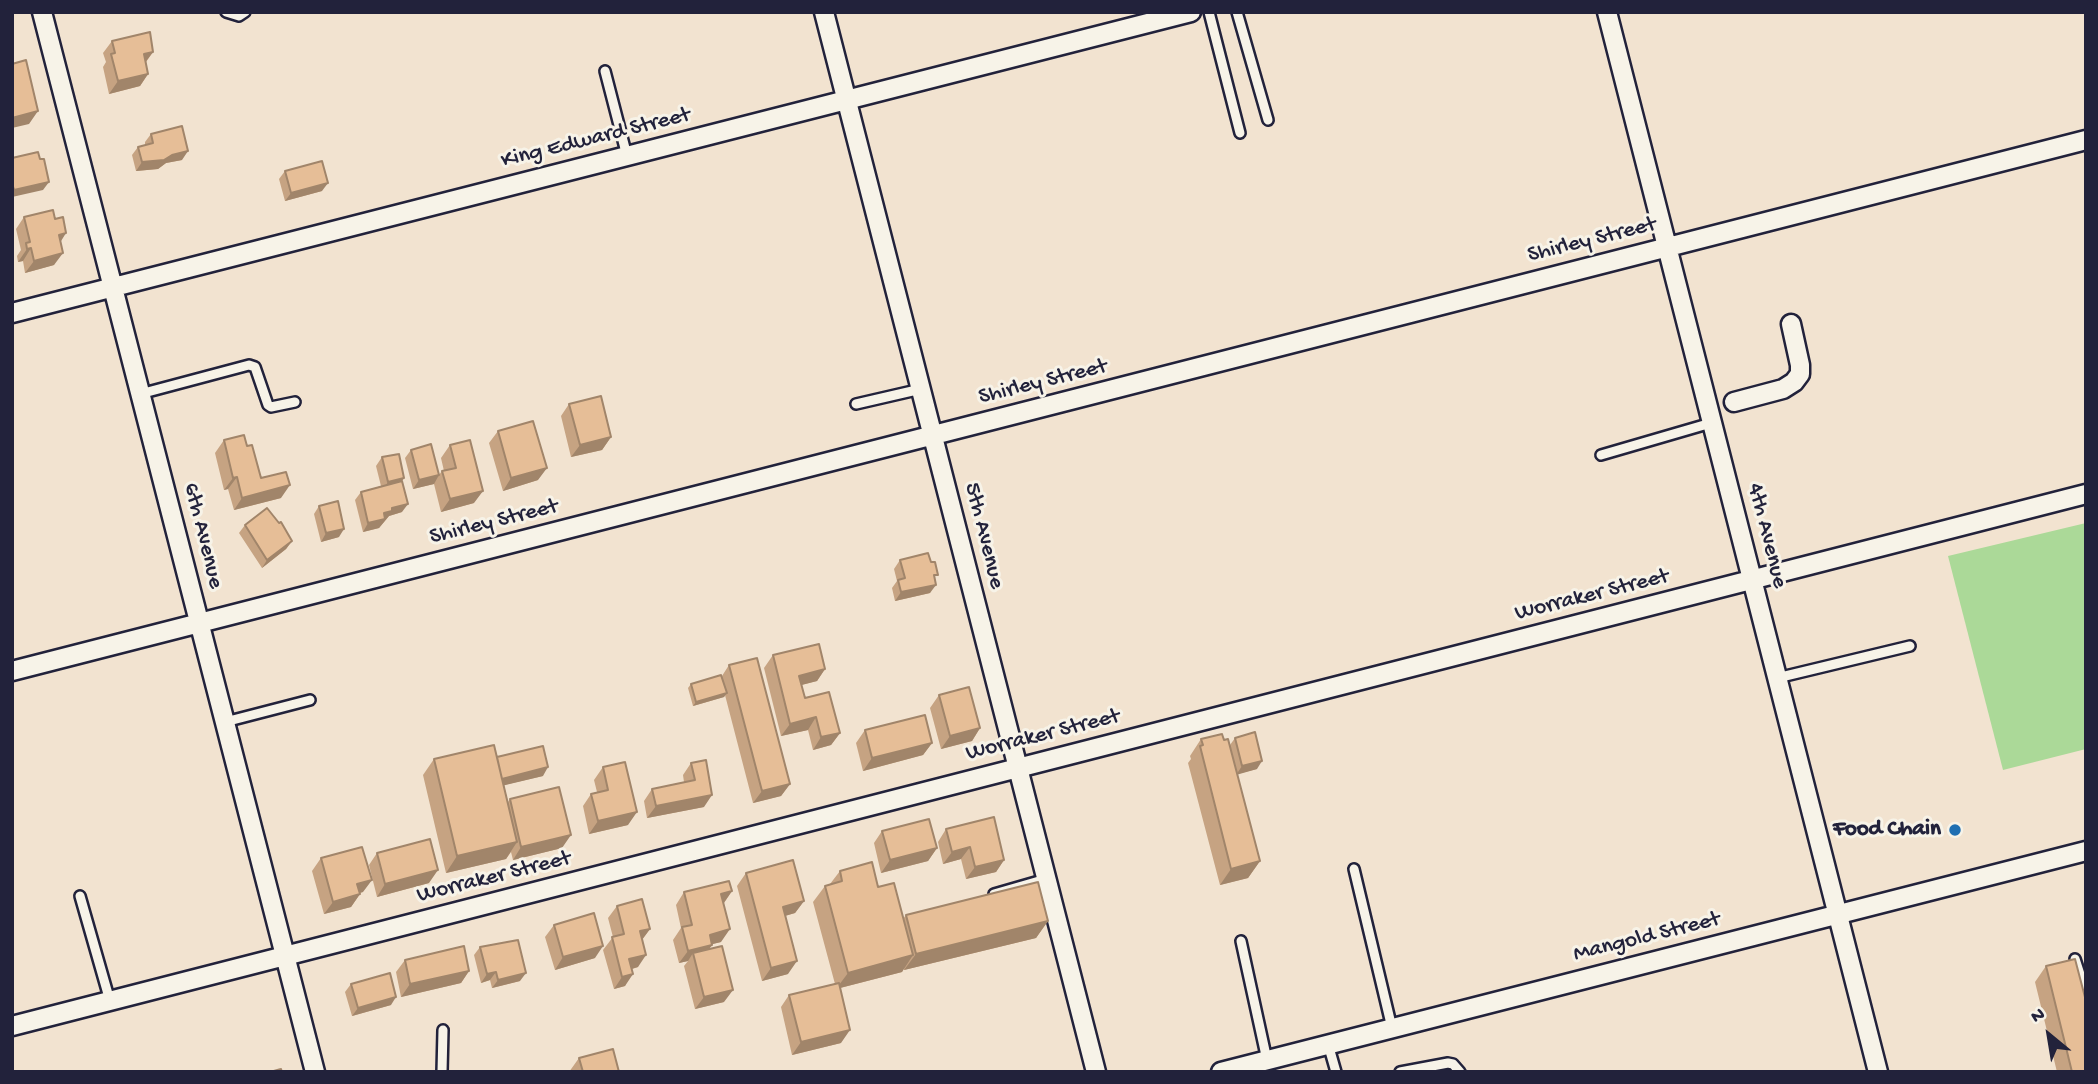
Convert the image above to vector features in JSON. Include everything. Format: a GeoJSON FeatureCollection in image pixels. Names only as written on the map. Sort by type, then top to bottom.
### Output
{"type":"FeatureCollection","features":[{"type":"Feature","properties":{"kind":"street","name":"6th Avenue"},"geometry":{"type":"LineString","coordinates":[[42,12],[315,1072]]}},
{"type":"Feature","properties":{"kind":"street","name":"5th Avenue"},"geometry":{"type":"LineString","coordinates":[[824,12],[1096,1072]]}},
{"type":"Feature","properties":{"kind":"street","name":"King Edward Street"},"geometry":{"type":"LineString","coordinates":[[12,313],[1191,12]]}},
{"type":"Feature","properties":{"kind":"street","name":"4th Avenue"},"geometry":{"type":"LineString","coordinates":[[1607,12],[1878,1072]]}},
{"type":"Feature","properties":{"kind":"street","name":"Shirley Street"},"geometry":{"type":"LineString","coordinates":[[12,671],[2086,140]]}},
{"type":"Feature","properties":{"kind":"street"},"geometry":{"type":"LineString","coordinates":[[1734,402],[1783,388],[1794,382],[1800,374],[1791,324]]}},
{"type":"Feature","properties":{"kind":"street","name":"Worraker Street"},"geometry":{"type":"LineString","coordinates":[[12,1026],[1017,768],[1217,724],[1752,580],[2086,494]]}},
{"type":"Feature","properties":{"kind":"street","name":"Mangold Street"},"geometry":{"type":"LineString","coordinates":[[1221,1072],[2086,851]]}},
{"type":"Feature","properties":{"kind":"lane"},"geometry":{"type":"LineString","coordinates":[[226,12],[239,16],[245,12]]}},
{"type":"Feature","properties":{"kind":"lane"},"geometry":{"type":"LineString","coordinates":[[1209,12],[1240,133]]}},
{"type":"Feature","properties":{"kind":"lane"},"geometry":{"type":"LineString","coordinates":[[1237,12],[1268,121]]}},
{"type":"Feature","properties":{"kind":"lane"},"geometry":{"type":"LineString","coordinates":[[605,71],[627,156]]}},
{"type":"Feature","properties":{"kind":"lane"},"geometry":{"type":"LineString","coordinates":[[140,394],[249,365],[256,367],[268,405],[271,407],[295,402]]}},
{"type":"Feature","properties":{"kind":"lane"},"geometry":{"type":"LineString","coordinates":[[856,404],[920,389]]}},
{"type":"Feature","properties":{"kind":"lane"},"geometry":{"type":"LineString","coordinates":[[1601,455],[1711,423]]}},
{"type":"Feature","properties":{"kind":"lane"},"geometry":{"type":"LineString","coordinates":[[1777,678],[1910,646]]}},
{"type":"Feature","properties":{"kind":"lane"},"geometry":{"type":"LineString","coordinates":[[225,722],[310,700]]}},
{"type":"Feature","properties":{"kind":"lane"},"geometry":{"type":"LineString","coordinates":[[1354,869],[1392,1028]]}},
{"type":"Feature","properties":{"kind":"lane"},"geometry":{"type":"LineString","coordinates":[[986,896],[1046,879]]}},
{"type":"Feature","properties":{"kind":"lane"},"geometry":{"type":"LineString","coordinates":[[80,896],[110,1001]]}},
{"type":"Feature","properties":{"kind":"lane"},"geometry":{"type":"LineString","coordinates":[[1241,941],[1268,1060]]}},
{"type":"Feature","properties":{"kind":"lane"},"geometry":{"type":"LineString","coordinates":[[2075,959],[2086,993]]}},
{"type":"Feature","properties":{"kind":"lane"},"geometry":{"type":"LineString","coordinates":[[442,1072],[443,1030]]}},
{"type":"Feature","properties":{"kind":"lane"},"geometry":{"type":"LineString","coordinates":[[1328,1044],[1336,1072]]}},
{"type":"Feature","properties":{"kind":"lane"},"geometry":{"type":"LineString","coordinates":[[1400,1072],[1448,1063],[1453,1064],[1460,1072]]}},
{"type":"Feature","properties":{"kind":"green space"},"geometry":{"type":"Polygon","coordinates":[[[2086,523],[2086,749],[2003,770],[1948,556],[2086,523]]]}},
{"type":"Feature","properties":{"kind":"building"},"geometry":{"type":"Polygon","coordinates":[[[150,32],[153,52],[144,54],[148,74],[118,81],[111,54],[115,53],[112,41],[150,32]]]}},
{"type":"Feature","properties":{"kind":"building"},"geometry":{"type":"Polygon","coordinates":[[[26,60],[38,111],[12,118],[12,64],[26,60]]]}},
{"type":"Feature","properties":{"kind":"building"},"geometry":{"type":"Polygon","coordinates":[[[182,126],[188,151],[164,160],[142,162],[138,147],[153,143],[151,134],[182,126]]]}},
{"type":"Feature","properties":{"kind":"building"},"geometry":{"type":"Polygon","coordinates":[[[38,152],[40,159],[44,159],[49,182],[14,190],[12,158],[38,152]]]}},
{"type":"Feature","properties":{"kind":"building"},"geometry":{"type":"Polygon","coordinates":[[[322,161],[328,183],[291,193],[285,171],[322,161]]]}},
{"type":"Feature","properties":{"kind":"building"},"geometry":{"type":"Polygon","coordinates":[[[53,210],[55,219],[63,217],[66,233],[59,235],[63,253],[34,261],[31,248],[27,249],[26,243],[30,242],[24,217],[53,210]]]}},
{"type":"Feature","properties":{"kind":"building"},"geometry":{"type":"Polygon","coordinates":[[[601,396],[611,437],[580,445],[569,404],[601,396]]]}},
{"type":"Feature","properties":{"kind":"building"},"geometry":{"type":"Polygon","coordinates":[[[533,421],[547,468],[511,478],[498,431],[533,421]]]}},
{"type":"Feature","properties":{"kind":"building"},"geometry":{"type":"Polygon","coordinates":[[[244,435],[247,446],[252,445],[261,478],[286,472],[290,485],[242,498],[237,477],[233,478],[224,440],[244,435]]]}},
{"type":"Feature","properties":{"kind":"building"},"geometry":{"type":"Polygon","coordinates":[[[470,440],[483,491],[450,499],[442,471],[456,468],[450,445],[470,440]]]}},
{"type":"Feature","properties":{"kind":"building"},"geometry":{"type":"Polygon","coordinates":[[[431,444],[439,475],[419,480],[411,450],[431,444]]]}},
{"type":"Feature","properties":{"kind":"building"},"geometry":{"type":"Polygon","coordinates":[[[399,454],[404,478],[388,482],[382,457],[399,454]]]}},
{"type":"Feature","properties":{"kind":"building"},"geometry":{"type":"Polygon","coordinates":[[[402,481],[408,504],[384,513],[385,519],[368,523],[361,492],[402,481]]]}},
{"type":"Feature","properties":{"kind":"building"},"geometry":{"type":"Polygon","coordinates":[[[338,501],[344,529],[326,533],[319,506],[338,501]]]}},
{"type":"Feature","properties":{"kind":"building"},"geometry":{"type":"Polygon","coordinates":[[[267,508],[279,523],[281,522],[292,541],[267,560],[245,525],[267,508]]]}},
{"type":"Feature","properties":{"kind":"building"},"geometry":{"type":"Polygon","coordinates":[[[928,553],[931,562],[935,562],[938,575],[934,575],[936,585],[901,592],[898,580],[905,578],[900,560],[928,553]]]}},
{"type":"Feature","properties":{"kind":"building"},"geometry":{"type":"Polygon","coordinates":[[[819,644],[825,669],[799,676],[805,698],[829,692],[840,733],[821,737],[816,717],[790,724],[773,655],[819,644]]]}},
{"type":"Feature","properties":{"kind":"building"},"geometry":{"type":"Polygon","coordinates":[[[757,658],[790,784],[762,791],[729,665],[757,658]]]}},
{"type":"Feature","properties":{"kind":"building"},"geometry":{"type":"Polygon","coordinates":[[[721,675],[727,693],[696,702],[691,684],[721,675]]]}},
{"type":"Feature","properties":{"kind":"building"},"geometry":{"type":"Polygon","coordinates":[[[969,687],[980,728],[950,736],[939,695],[969,687]]]}},
{"type":"Feature","properties":{"kind":"building"},"geometry":{"type":"Polygon","coordinates":[[[925,715],[932,743],[872,758],[865,730],[925,715]]]}},
{"type":"Feature","properties":{"kind":"building"},"geometry":{"type":"Polygon","coordinates":[[[1255,732],[1262,761],[1242,766],[1235,738],[1255,732]]]}},
{"type":"Feature","properties":{"kind":"building"},"geometry":{"type":"Polygon","coordinates":[[[1222,734],[1224,740],[1228,739],[1260,861],[1231,869],[1200,746],[1203,745],[1201,739],[1222,734]]]}},
{"type":"Feature","properties":{"kind":"building"},"geometry":{"type":"Polygon","coordinates":[[[494,745],[517,842],[457,856],[434,759],[494,745]]]}},
{"type":"Feature","properties":{"kind":"building"},"geometry":{"type":"Polygon","coordinates":[[[543,746],[548,767],[502,779],[497,757],[543,746]]]}},
{"type":"Feature","properties":{"kind":"building"},"geometry":{"type":"Polygon","coordinates":[[[706,760],[712,795],[656,806],[652,789],[695,780],[691,763],[706,760]]]}},
{"type":"Feature","properties":{"kind":"building"},"geometry":{"type":"Polygon","coordinates":[[[625,762],[637,812],[598,821],[591,794],[608,790],[603,767],[625,762]]]}},
{"type":"Feature","properties":{"kind":"building"},"geometry":{"type":"Polygon","coordinates":[[[559,787],[571,835],[521,847],[510,799],[559,787]]]}},
{"type":"Feature","properties":{"kind":"building"},"geometry":{"type":"Polygon","coordinates":[[[994,817],[1004,860],[975,867],[970,847],[952,852],[946,829],[994,817]]]}},
{"type":"Feature","properties":{"kind":"building"},"geometry":{"type":"Polygon","coordinates":[[[929,819],[937,848],[890,860],[882,831],[929,819]]]}},
{"type":"Feature","properties":{"kind":"building"},"geometry":{"type":"Polygon","coordinates":[[[430,839],[438,870],[385,884],[377,853],[430,839]]]}},
{"type":"Feature","properties":{"kind":"building"},"geometry":{"type":"Polygon","coordinates":[[[362,847],[372,880],[357,884],[360,894],[333,902],[321,858],[362,847]]]}},
{"type":"Feature","properties":{"kind":"building"},"geometry":{"type":"Polygon","coordinates":[[[793,860],[804,901],[783,907],[797,961],[771,968],[746,873],[793,860]]]}},
{"type":"Feature","properties":{"kind":"building"},"geometry":{"type":"Polygon","coordinates":[[[872,862],[878,887],[894,883],[913,955],[848,973],[825,886],[842,881],[840,871],[872,862]]]}},
{"type":"Feature","properties":{"kind":"building"},"geometry":{"type":"Polygon","coordinates":[[[729,881],[732,891],[721,894],[730,929],[710,935],[712,945],[688,951],[682,927],[692,925],[684,892],[729,881]]]}},
{"type":"Feature","properties":{"kind":"building"},"geometry":{"type":"Polygon","coordinates":[[[1038,882],[1048,921],[916,954],[906,915],[1038,882]]]}},
{"type":"Feature","properties":{"kind":"building"},"geometry":{"type":"Polygon","coordinates":[[[642,899],[650,929],[640,931],[646,955],[629,959],[633,974],[622,977],[612,937],[624,934],[617,906],[642,899]]]}},
{"type":"Feature","properties":{"kind":"building"},"geometry":{"type":"Polygon","coordinates":[[[594,913],[603,946],[563,957],[554,925],[594,913]]]}},
{"type":"Feature","properties":{"kind":"building"},"geometry":{"type":"Polygon","coordinates":[[[518,940],[526,973],[498,980],[496,972],[487,974],[480,947],[518,940]]]}},
{"type":"Feature","properties":{"kind":"building"},"geometry":{"type":"Polygon","coordinates":[[[464,946],[469,971],[410,984],[405,960],[464,946]]]}},
{"type":"Feature","properties":{"kind":"building"},"geometry":{"type":"Polygon","coordinates":[[[722,946],[733,990],[704,997],[693,953],[722,946]]]}},
{"type":"Feature","properties":{"kind":"building"},"geometry":{"type":"Polygon","coordinates":[[[2075,959],[2086,1001],[2086,1072],[2072,1072],[2046,966],[2075,959]]]}},
{"type":"Feature","properties":{"kind":"building"},"geometry":{"type":"Polygon","coordinates":[[[390,973],[396,997],[358,1008],[351,984],[390,973]]]}},
{"type":"Feature","properties":{"kind":"building"},"geometry":{"type":"Polygon","coordinates":[[[839,983],[850,1030],[801,1042],[789,995],[839,983]]]}},
{"type":"Feature","properties":{"kind":"building"},"geometry":{"type":"Polygon","coordinates":[[[613,1049],[619,1072],[583,1072],[579,1058],[613,1049]]]}},
{"type":"Feature","properties":{"kind":"place","name":"Food Chain"},"geometry":{"type":"Point","coordinates":[1955,830]}}]}
